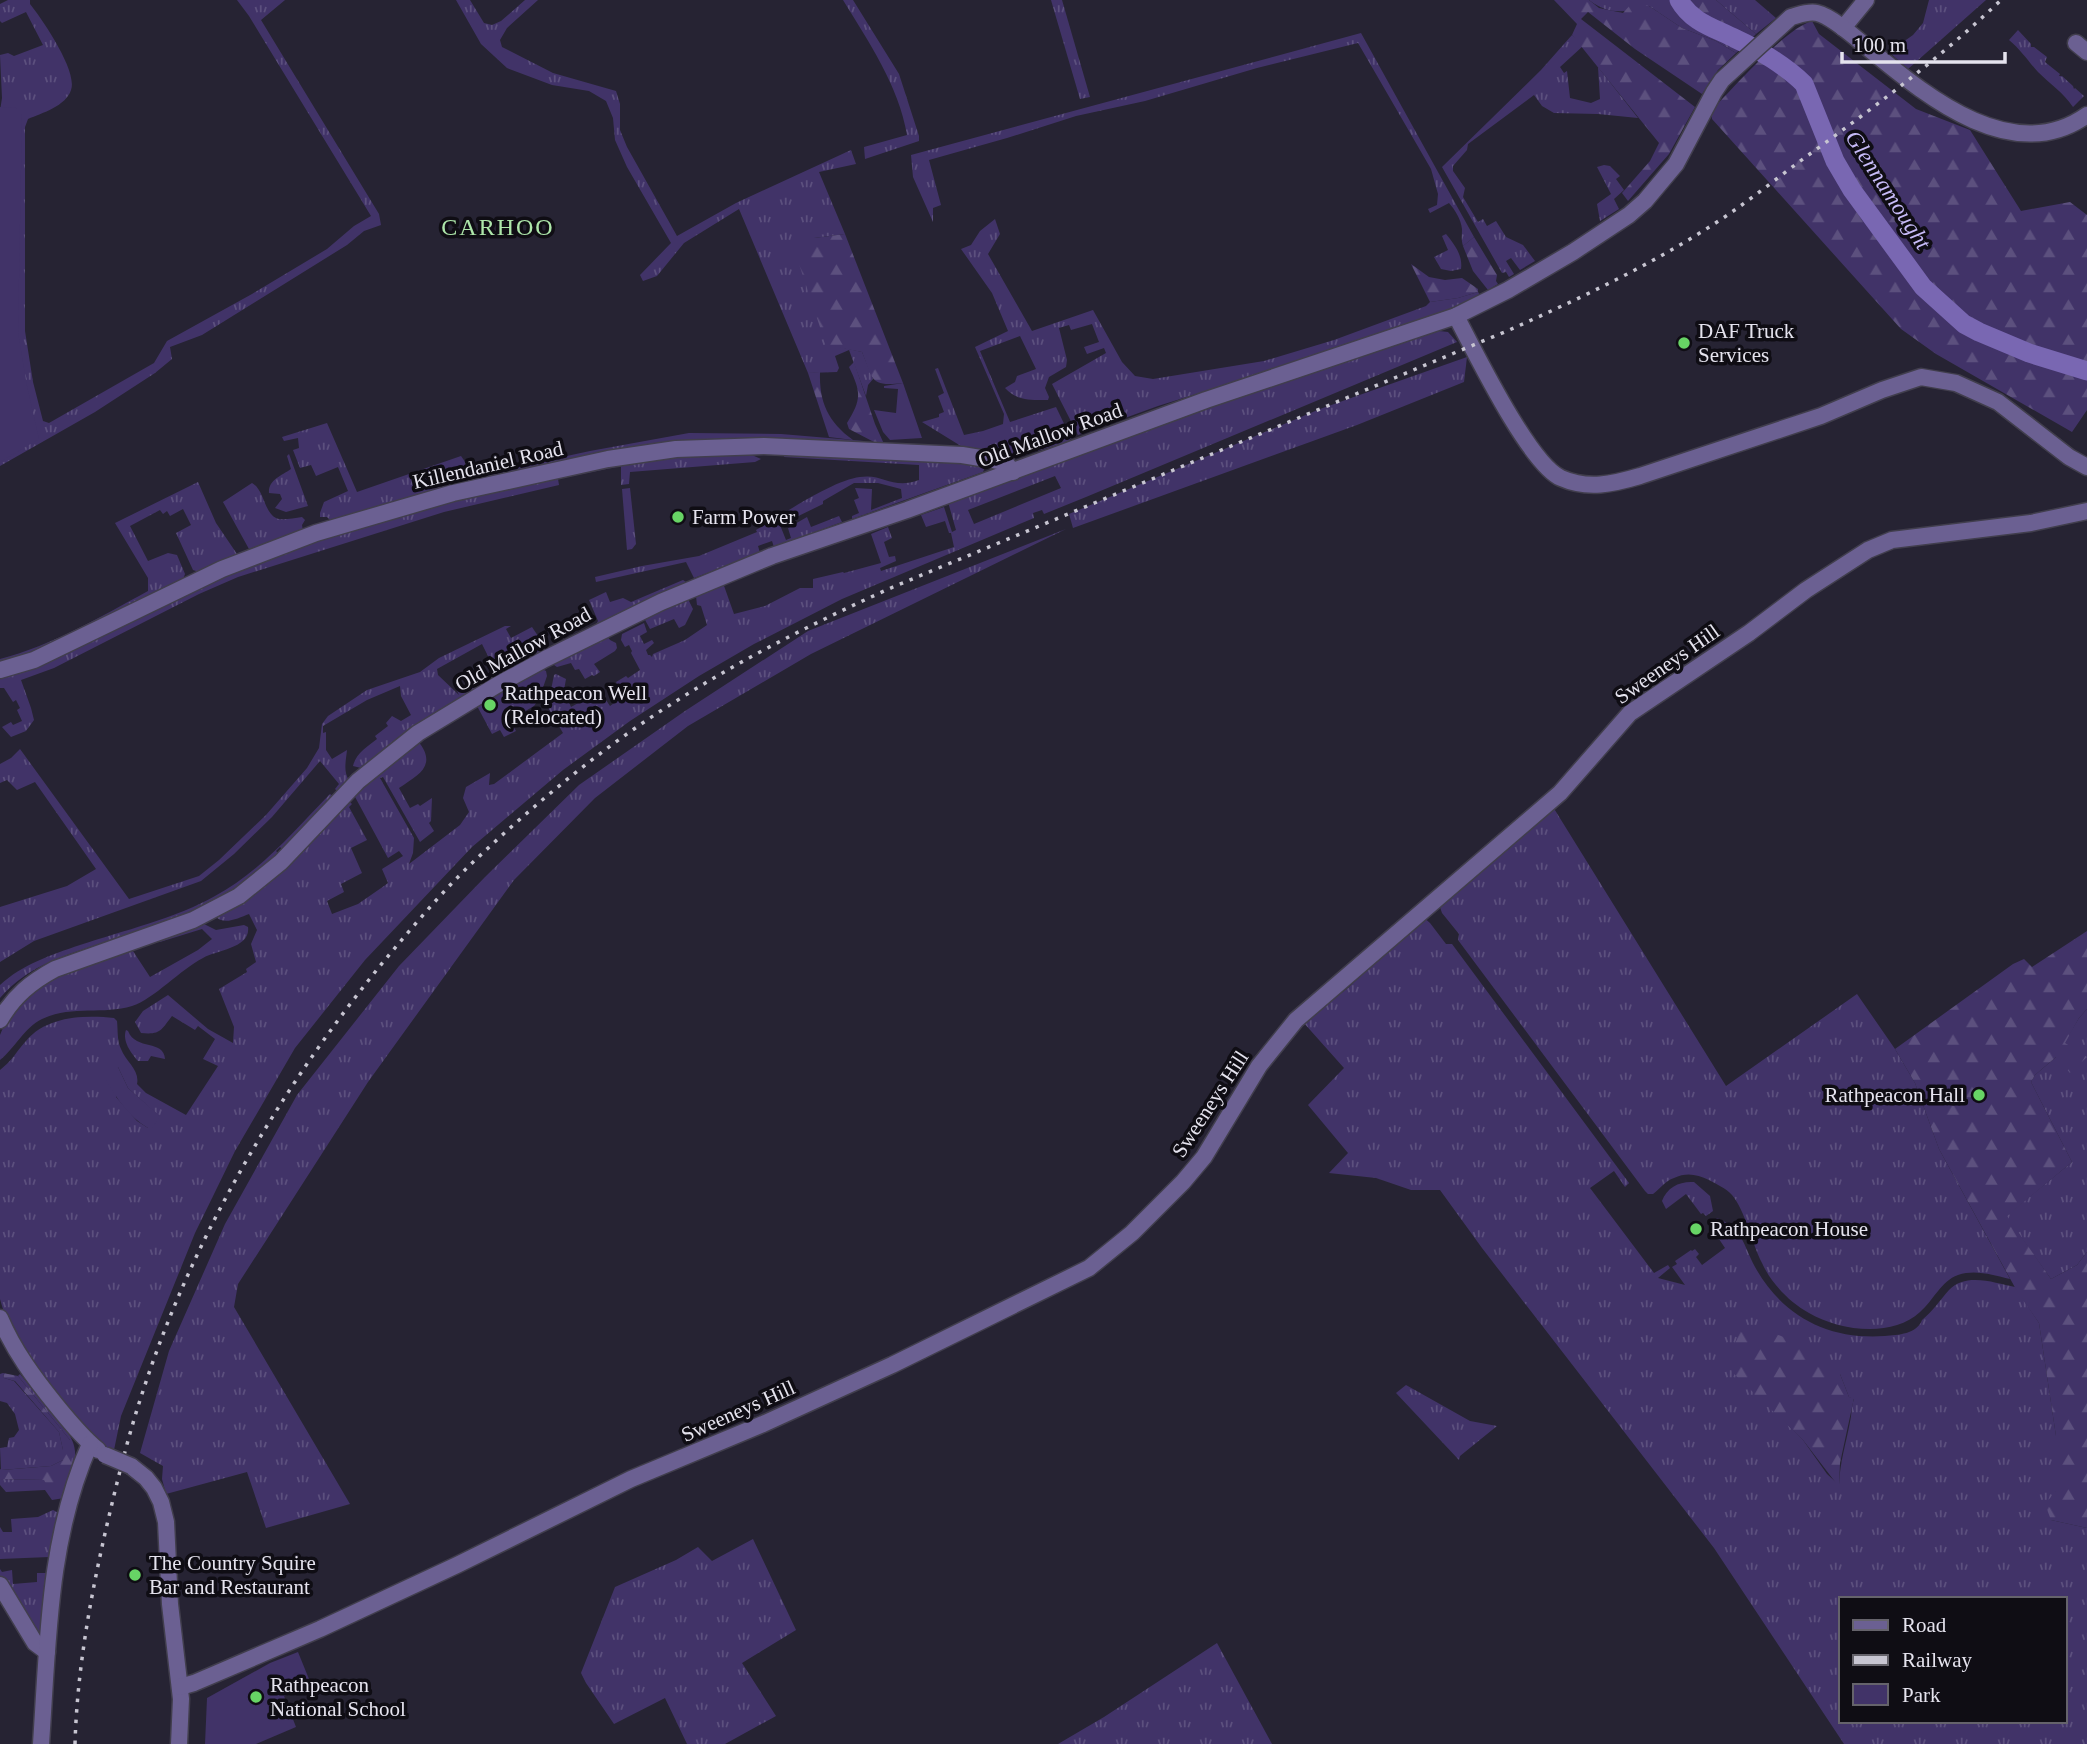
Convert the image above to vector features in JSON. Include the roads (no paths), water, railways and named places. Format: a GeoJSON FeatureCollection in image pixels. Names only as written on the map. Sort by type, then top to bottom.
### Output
{"type":"FeatureCollection","features":[{"type":"Feature","properties":{"kind":"street"},"geometry":{"type":"LineString","coordinates":[[1843,28],[1866,0]]}},
{"type":"Feature","properties":{"kind":"street","name":"Old Mallow Road"},"geometry":{"type":"LineString","coordinates":[[0,1020],[9,1004],[22,990],[55,969],[193,920],[239,896],[281,862],[358,781],[418,733],[521,672],[610,626],[710,580],[797,547],[1013,472],[1206,400],[1456,316],[1498,295],[1573,252],[1629,215],[1645,201],[1676,164],[1722,80],[1791,18],[1805,13],[1818,13],[1843,28],[1929,96],[1980,124],[2037,132],[2064,127],[2087,115]]}},
{"type":"Feature","properties":{"kind":"street"},"geometry":{"type":"LineString","coordinates":[[1456,316],[1493,387],[1540,461],[1559,477],[1586,486],[1613,484],[1640,477],[1821,416],[1920,377],[1956,383],[1998,402],[2069,457],[2087,467]]}},
{"type":"Feature","properties":{"kind":"street","name":"Killendaniel Road"},"geometry":{"type":"LineString","coordinates":[[0,670],[34,660],[213,573],[316,533],[453,493],[608,459],[696,448],[807,446],[962,455],[1005,462],[1013,472]]}},
{"type":"Feature","properties":{"kind":"street","name":"Sweeneys Hill"},"geometry":{"type":"LineString","coordinates":[[180,1687],[343,1618],[625,1482],[759,1426],[892,1365],[1088,1268],[1132,1233],[1204,1157],[1259,1066],[1296,1020],[1559,793],[1630,713],[1749,633],[1806,590],[1878,545],[1892,540],[2031,523],[2087,511]]}},
{"type":"Feature","properties":{"kind":"street"},"geometry":{"type":"LineString","coordinates":[[0,1318],[20,1359],[73,1425],[90,1444],[105,1455],[131,1466],[146,1478],[161,1502],[166,1522],[170,1604],[180,1687],[179,1744]]}},
{"type":"Feature","properties":{"kind":"street"},"geometry":{"type":"LineString","coordinates":[[41,1744],[56,1556],[74,1483],[90,1444]]}},
{"type":"Feature","properties":{"kind":"street"},"geometry":{"type":"LineString","coordinates":[[0,1585],[35,1643],[47,1652]]}},
{"type":"Feature","properties":{"kind":"waterway","name":"Glennamought"},"geometry":{"type":"LineString","coordinates":[[1679,0],[1697,20],[1763,53],[1804,84],[1835,161],[1852,190],[1923,287],[1964,324],[1979,332],[2029,353],[2087,371]]}},
{"type":"Feature","properties":{"kind":"railway"},"geometry":{"type":"LineString","coordinates":[[75,1744],[85,1636],[114,1494],[143,1391],[187,1276],[244,1165],[310,1059],[404,937],[469,866],[494,843],[571,776],[625,735],[707,682],[812,625],[893,587],[1507,331],[1648,263],[1729,214],[1863,115],[1933,60],[2001,0]]}},
{"type":"Feature","properties":{"kind":"place","name":"DAF Truck Services"},"geometry":{"type":"Point","coordinates":[1684,343]}},
{"type":"Feature","properties":{"kind":"place","name":"Farm Power"},"geometry":{"type":"Point","coordinates":[678,517]}},
{"type":"Feature","properties":{"kind":"place","name":"Rathpeacon Well (Relocated)"},"geometry":{"type":"Point","coordinates":[490,705]}},
{"type":"Feature","properties":{"kind":"place","name":"Rathpeacon Hall"},"geometry":{"type":"Point","coordinates":[1979,1095]}},
{"type":"Feature","properties":{"kind":"place","name":"Rathpeacon House"},"geometry":{"type":"Point","coordinates":[1696,1229]}},
{"type":"Feature","properties":{"kind":"place","name":"The Country Squire Bar and Restaurant"},"geometry":{"type":"Point","coordinates":[135,1575]}},
{"type":"Feature","properties":{"kind":"place","name":"Rathpeacon National School"},"geometry":{"type":"Point","coordinates":[256,1697]}},
{"type":"Feature","properties":{"kind":"district","name":"CARHOO"},"geometry":{"type":"Point","coordinates":[498,227]}}]}
